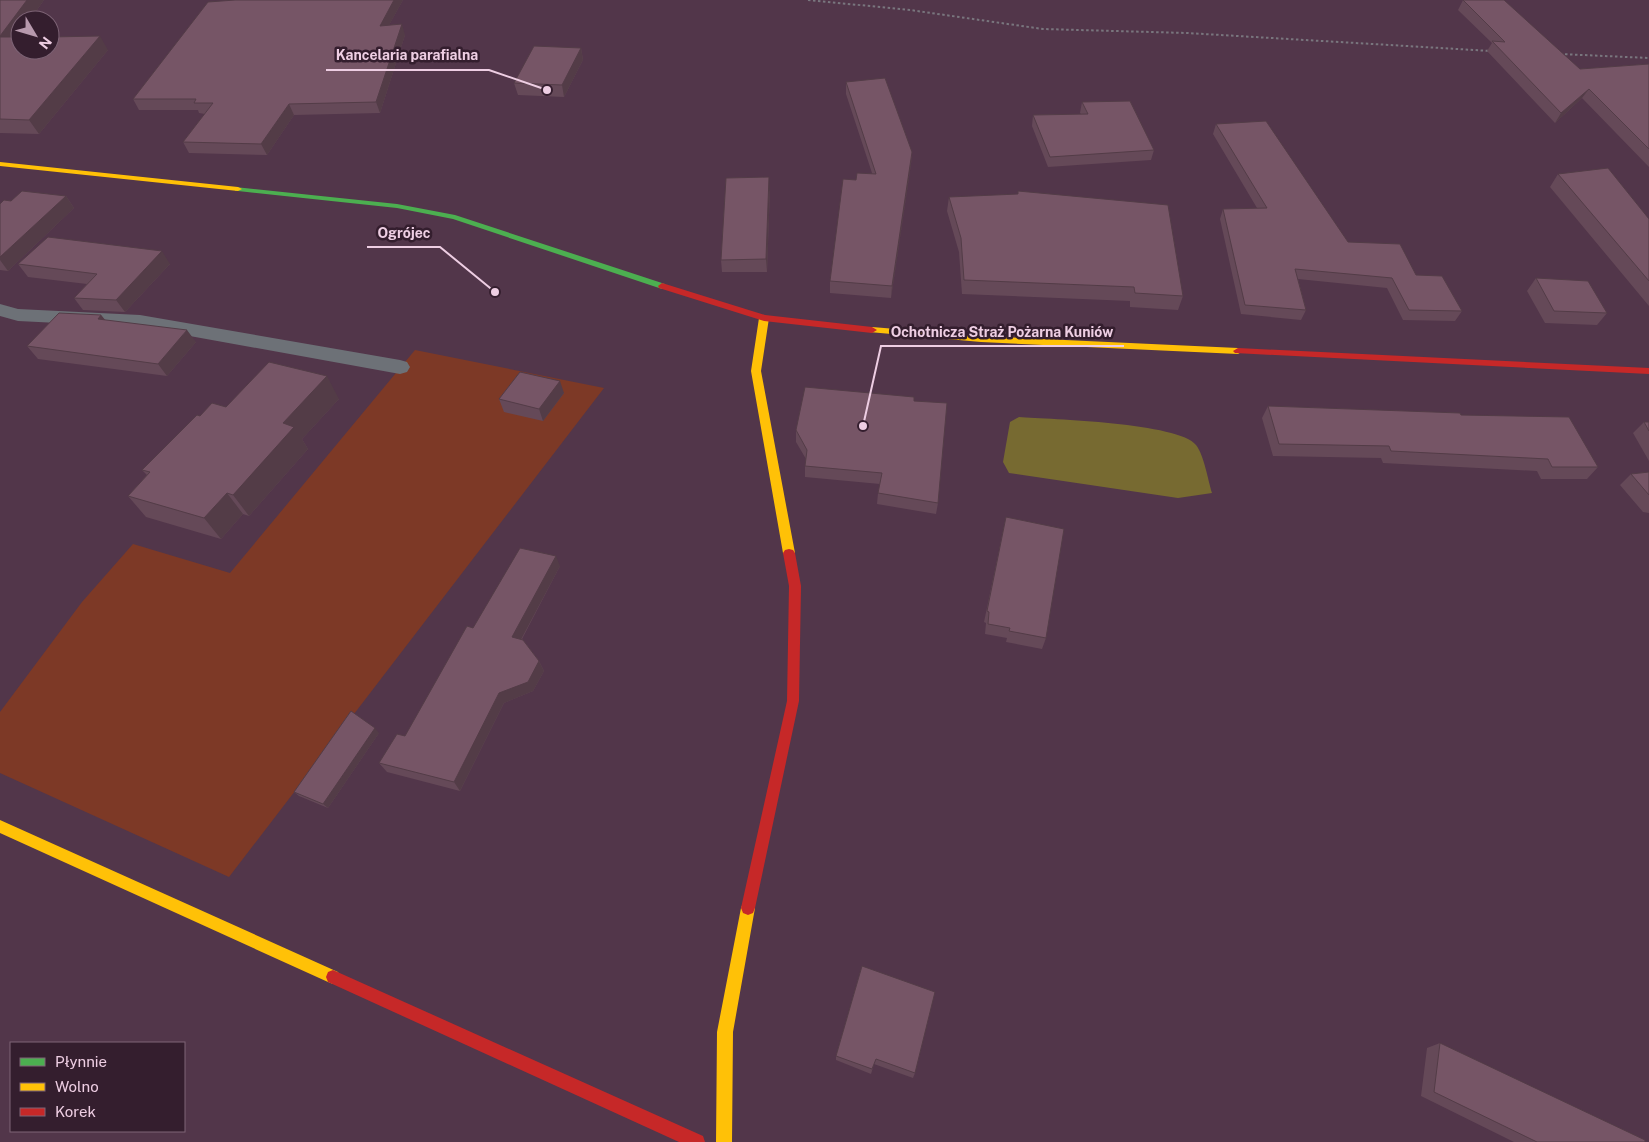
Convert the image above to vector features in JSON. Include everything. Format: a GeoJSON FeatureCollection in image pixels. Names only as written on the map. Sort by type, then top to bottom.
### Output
{"type":"FeatureCollection","features":[{"type":"Feature","properties":{"kind":"street"},"geometry":{"type":"LineString","coordinates":[[0,164],[406,208],[454,218],[508,233],[706,301],[764,318],[868,330],[982,339],[1649,371]]}},
{"type":"Feature","properties":{"kind":"street"},"geometry":{"type":"LineString","coordinates":[[724,1142],[725,1032],[750,892],[793,701],[795,586],[756,371],[764,318]]}},
{"type":"Feature","properties":{"kind":"street"},"geometry":{"type":"LineString","coordinates":[[0,826],[697,1142]]}},
{"type":"Feature","properties":{"kind":"lane"},"geometry":{"type":"LineString","coordinates":[[0,310],[18,314],[140,321],[400,367]]}},
{"type":"Feature","properties":{"kind":"path"},"geometry":{"type":"LineString","coordinates":[[808,0],[910,10],[1043,30],[1187,33],[1496,52]]}},
{"type":"Feature","properties":{"kind":"path"},"geometry":{"type":"LineString","coordinates":[[1554,54],[1649,58]]}},
{"type":"Feature","properties":{"kind":"shaded area"},"geometry":{"type":"Polygon","coordinates":[[[415,350],[604,388],[229,877],[0,773],[0,712],[82,602],[133,544],[230,573],[415,350]]]}},
{"type":"Feature","properties":{"kind":"shaded area"},"geometry":{"type":"Polygon","coordinates":[[[1019,417],[1113,423],[1166,432],[1185,438],[1199,449],[1212,493],[1178,498],[1009,473],[1003,462],[1010,422],[1019,417]]]}},
{"type":"Feature","properties":{"kind":"building"},"geometry":{"type":"Polygon","coordinates":[[[0,0],[27,0],[20,10],[10,10],[10,23],[0,36],[0,0]]]}},
{"type":"Feature","properties":{"kind":"building"},"geometry":{"type":"Polygon","coordinates":[[[235,0],[394,0],[380,26],[402,24],[376,102],[289,104],[261,144],[183,142],[213,103],[194,103],[196,99],[133,99],[208,2],[235,0]]]}},
{"type":"Feature","properties":{"kind":"building"},"geometry":{"type":"Polygon","coordinates":[[[1463,0],[1504,0],[1580,69],[1649,64],[1649,149],[1589,89],[1561,113],[1492,41],[1505,42],[1463,0]]]}},
{"type":"Feature","properties":{"kind":"building"},"geometry":{"type":"Polygon","coordinates":[[[100,36],[29,120],[0,119],[0,37],[10,37],[10,60],[60,60],[60,37],[100,36]]]}},
{"type":"Feature","properties":{"kind":"building"},"geometry":{"type":"Polygon","coordinates":[[[534,46],[581,48],[562,85],[514,83],[534,46]]]}},
{"type":"Feature","properties":{"kind":"building"},"geometry":{"type":"Polygon","coordinates":[[[885,78],[912,152],[892,286],[830,281],[843,179],[856,180],[857,173],[876,174],[846,82],[885,78]]]}},
{"type":"Feature","properties":{"kind":"building"},"geometry":{"type":"Polygon","coordinates":[[[1130,101],[1154,150],[1050,157],[1033,115],[1088,114],[1082,102],[1130,101]]]}},
{"type":"Feature","properties":{"kind":"building"},"geometry":{"type":"Polygon","coordinates":[[[1266,121],[1348,242],[1400,244],[1416,275],[1442,276],[1462,311],[1409,310],[1392,278],[1295,269],[1306,310],[1245,305],[1223,209],[1267,208],[1216,124],[1266,121]]]}},
{"type":"Feature","properties":{"kind":"building"},"geometry":{"type":"Polygon","coordinates":[[[1608,168],[1649,219],[1649,281],[1558,174],[1608,168]]]}},
{"type":"Feature","properties":{"kind":"building"},"geometry":{"type":"Polygon","coordinates":[[[769,177],[766,259],[721,260],[726,178],[769,177]]]}},
{"type":"Feature","properties":{"kind":"building"},"geometry":{"type":"Polygon","coordinates":[[[22,191],[66,196],[0,257],[0,204],[4,200],[11,201],[22,191]]]}},
{"type":"Feature","properties":{"kind":"building"},"geometry":{"type":"Polygon","coordinates":[[[1018,191],[1168,205],[1183,296],[1135,293],[1134,287],[964,280],[961,238],[949,197],[1018,194],[1018,191]]]}},
{"type":"Feature","properties":{"kind":"building"},"geometry":{"type":"Polygon","coordinates":[[[48,237],[162,251],[116,300],[74,298],[97,274],[18,264],[48,237]]]}},
{"type":"Feature","properties":{"kind":"building"},"geometry":{"type":"Polygon","coordinates":[[[1536,278],[1588,281],[1607,313],[1554,311],[1536,278]]]}},
{"type":"Feature","properties":{"kind":"building"},"geometry":{"type":"Polygon","coordinates":[[[59,313],[101,315],[98,319],[187,330],[158,364],[27,346],[59,313]]]}},
{"type":"Feature","properties":{"kind":"building"},"geometry":{"type":"Polygon","coordinates":[[[269,362],[327,376],[283,423],[294,427],[233,495],[227,493],[204,518],[128,496],[150,472],[142,470],[197,415],[200,416],[212,403],[226,407],[269,362]]]}},
{"type":"Feature","properties":{"kind":"building"},"geometry":{"type":"Polygon","coordinates":[[[520,372],[560,381],[539,409],[499,399],[520,372]]]}},
{"type":"Feature","properties":{"kind":"building"},"geometry":{"type":"Polygon","coordinates":[[[805,387],[914,397],[914,401],[947,403],[938,503],[878,493],[882,473],[805,466],[807,450],[796,430],[805,387]]]}},
{"type":"Feature","properties":{"kind":"building"},"geometry":{"type":"Polygon","coordinates":[[[1268,406],[1460,413],[1461,415],[1569,417],[1598,467],[1552,467],[1548,459],[1391,451],[1389,446],[1279,444],[1268,406]]]}},
{"type":"Feature","properties":{"kind":"building"},"geometry":{"type":"Polygon","coordinates":[[[1644,422],[1649,422],[1649,431],[1644,422]]]}},
{"type":"Feature","properties":{"kind":"building"},"geometry":{"type":"Polygon","coordinates":[[[1649,472],[1649,495],[1631,474],[1649,472]]]}},
{"type":"Feature","properties":{"kind":"building"},"geometry":{"type":"Polygon","coordinates":[[[1006,517],[1064,529],[1046,638],[1009,631],[1010,628],[988,624],[989,612],[987,611],[1006,517]]]}},
{"type":"Feature","properties":{"kind":"building"},"geometry":{"type":"Polygon","coordinates":[[[520,548],[556,556],[512,637],[523,640],[539,661],[528,682],[499,693],[454,782],[379,763],[397,734],[405,736],[467,626],[473,628],[520,548]]]}},
{"type":"Feature","properties":{"kind":"building"},"geometry":{"type":"Polygon","coordinates":[[[351,711],[375,728],[323,804],[294,792],[351,711]]]}},
{"type":"Feature","properties":{"kind":"building"},"geometry":{"type":"Polygon","coordinates":[[[862,966],[935,992],[915,1073],[876,1059],[872,1069],[836,1056],[862,966]]]}},
{"type":"Feature","properties":{"kind":"building"},"geometry":{"type":"Polygon","coordinates":[[[1440,1043],[1645,1140],[1645,1142],[1537,1142],[1434,1092],[1440,1043]]]}},
{"type":"Feature","properties":{"kind":"traffic: fast"},"geometry":{"type":"LineString","coordinates":[[238,189],[397,206],[455,217],[662,286]]}},
{"type":"Feature","properties":{"kind":"traffic: slow"},"geometry":{"type":"LineString","coordinates":[[0,164],[238,189]]}},
{"type":"Feature","properties":{"kind":"traffic: slow"},"geometry":{"type":"LineString","coordinates":[[764,318],[756,371],[789,553]]}},
{"type":"Feature","properties":{"kind":"traffic: slow"},"geometry":{"type":"LineString","coordinates":[[872,330],[981,339],[1238,351]]}},
{"type":"Feature","properties":{"kind":"traffic: slow"},"geometry":{"type":"LineString","coordinates":[[0,826],[333,977]]}},
{"type":"Feature","properties":{"kind":"traffic: slow"},"geometry":{"type":"LineString","coordinates":[[724,1142],[725,1032],[748,908]]}},
{"type":"Feature","properties":{"kind":"traffic: jam"},"geometry":{"type":"LineString","coordinates":[[662,286],[764,318],[872,330]]}},
{"type":"Feature","properties":{"kind":"traffic: jam"},"geometry":{"type":"LineString","coordinates":[[1238,351],[1649,371]]}},
{"type":"Feature","properties":{"kind":"traffic: jam"},"geometry":{"type":"LineString","coordinates":[[748,908],[793,701],[795,586],[789,553]]}},
{"type":"Feature","properties":{"kind":"traffic: jam"},"geometry":{"type":"LineString","coordinates":[[333,977],[697,1142]]}},
{"type":"Feature","properties":{"kind":"place","name":"Kancelaria parafialna"},"geometry":{"type":"Point","coordinates":[547,90]}},
{"type":"Feature","properties":{"kind":"place","name":"Ogrójec"},"geometry":{"type":"Point","coordinates":[495,292]}},
{"type":"Feature","properties":{"kind":"place","name":"Ochotnicza Straż Pożarna Kuniów"},"geometry":{"type":"Point","coordinates":[863,426]}}]}
